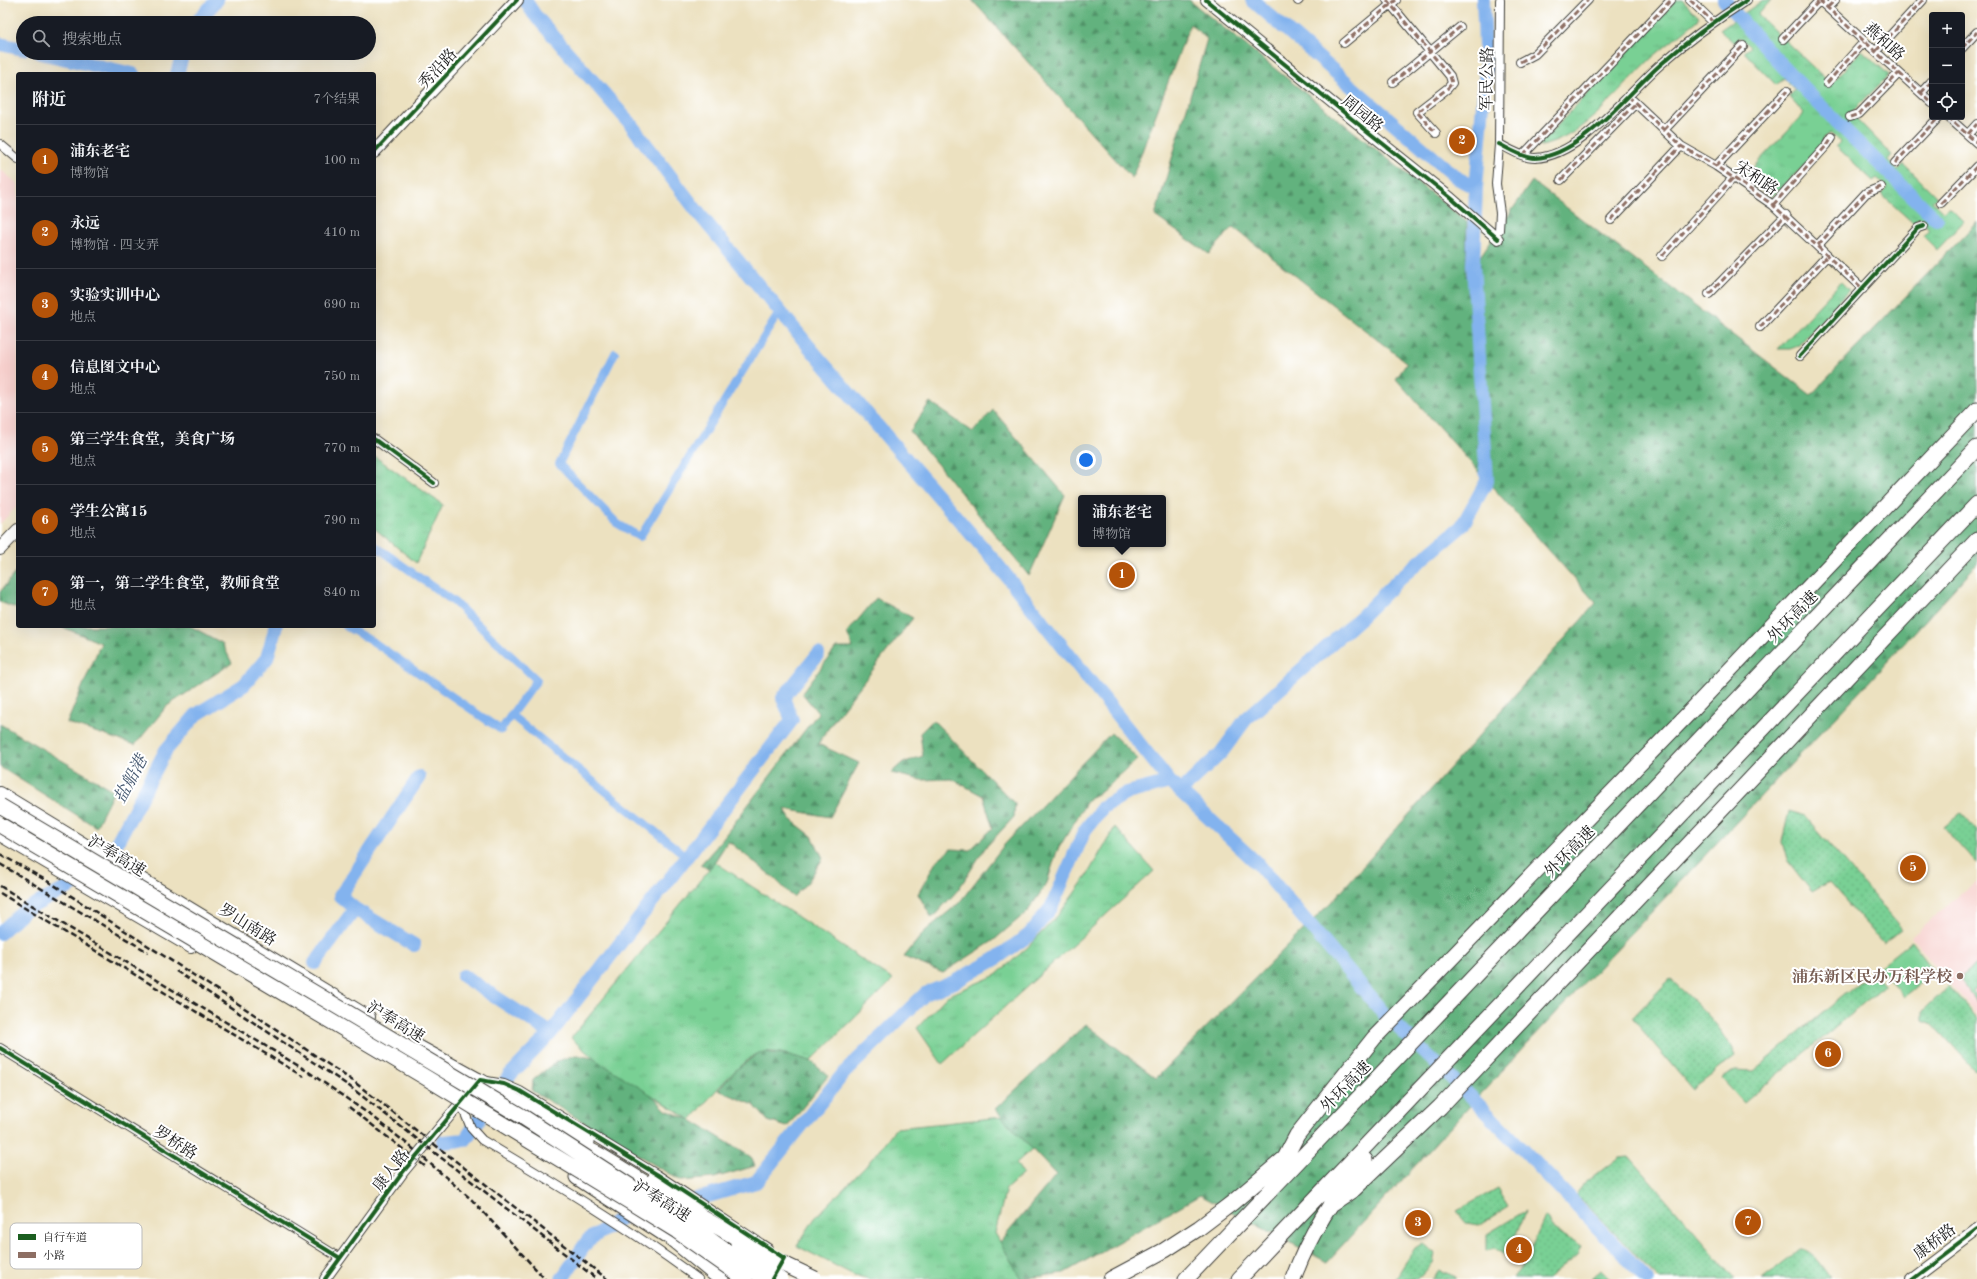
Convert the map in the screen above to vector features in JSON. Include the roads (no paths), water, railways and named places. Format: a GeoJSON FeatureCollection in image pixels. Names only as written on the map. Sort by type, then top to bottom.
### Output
{"type":"FeatureCollection","features":[{"type":"Feature","properties":{"kind":"highway"},"geometry":{"type":"LineString","coordinates":[[1285,1158],[1297,1135],[1374,1038],[1413,996],[1683,720],[1977,410]]}},
{"type":"Feature","properties":{"kind":"highway","name":"外环高速"},"geometry":{"type":"LineString","coordinates":[[1186,1279],[1977,448]]}},
{"type":"Feature","properties":{"kind":"highway"},"geometry":{"type":"LineString","coordinates":[[1239,1279],[1977,504]]}},
{"type":"Feature","properties":{"kind":"highway"},"geometry":{"type":"LineString","coordinates":[[1330,1205],[1354,1188],[1440,1107],[1977,540]]}},
{"type":"Feature","properties":{"kind":"highway","name":"沪奉高速"},"geometry":{"type":"LineString","coordinates":[[0,806],[523,1117],[684,1221],[765,1279]]}},
{"type":"Feature","properties":{"kind":"highway","name":"沪奉高速"},"geometry":{"type":"LineString","coordinates":[[0,824],[514,1131],[677,1231],[745,1279]]}},
{"type":"Feature","properties":{"kind":"highway"},"geometry":{"type":"LineString","coordinates":[[523,1117],[599,1155],[775,1260],[815,1279]]}},
{"type":"Feature","properties":{"kind":"highway"},"geometry":{"type":"LineString","coordinates":[[514,1131],[589,1186],[671,1238],[721,1279]]}},
{"type":"Feature","properties":{"kind":"highway"},"geometry":{"type":"LineString","coordinates":[[1293,1279],[1307,1246],[1330,1205],[1374,1150],[1380,1131]]}},
{"type":"Feature","properties":{"kind":"highway"},"geometry":{"type":"LineString","coordinates":[[1111,1279],[1165,1250],[1199,1228],[1232,1203],[1285,1158],[1309,1150]]}},
{"type":"Feature","properties":{"kind":"main road","name":"秀沿路"},"geometry":{"type":"LineString","coordinates":[[376,150],[517,0]]}},
{"type":"Feature","properties":{"kind":"main road"},"geometry":{"type":"LineString","coordinates":[[0,550],[16,532]]}},
{"type":"Feature","properties":{"kind":"main road","name":"罗山南路"},"geometry":{"type":"LineString","coordinates":[[0,793],[149,882],[412,1043],[480,1080]]}},
{"type":"Feature","properties":{"kind":"main road"},"geometry":{"type":"LineString","coordinates":[[0,835],[311,1018],[462,1102],[476,1106],[494,1116],[615,1188],[736,1279]]}},
{"type":"Feature","properties":{"kind":"main road"},"geometry":{"type":"LineString","coordinates":[[480,1080],[656,1178],[780,1279]]}},
{"type":"Feature","properties":{"kind":"main road","name":"康桥路"},"geometry":{"type":"LineString","coordinates":[[1911,1279],[1977,1229]]}},
{"type":"Feature","properties":{"kind":"street","name":"周园路"},"geometry":{"type":"LineString","coordinates":[[1206,0],[1352,119],[1498,234]]}},
{"type":"Feature","properties":{"kind":"street","name":"军民公路"},"geometry":{"type":"LineString","coordinates":[[1498,234],[1500,213],[1496,184],[1500,0]]}},
{"type":"Feature","properties":{"kind":"street"},"geometry":{"type":"LineString","coordinates":[[1520,62],[1535,54],[1588,0]]}},
{"type":"Feature","properties":{"kind":"street"},"geometry":{"type":"LineString","coordinates":[[1523,155],[1671,0]]}},
{"type":"Feature","properties":{"kind":"street"},"geometry":{"type":"LineString","coordinates":[[1690,0],[1713,22]]}},
{"type":"Feature","properties":{"kind":"street"},"geometry":{"type":"LineString","coordinates":[[1782,39],[1820,0]]}},
{"type":"Feature","properties":{"kind":"street","name":"燕和路"},"geometry":{"type":"LineString","coordinates":[[1820,0],[1929,100]]}},
{"type":"Feature","properties":{"kind":"street"},"geometry":{"type":"LineString","coordinates":[[1828,7],[1835,0]]}},
{"type":"Feature","properties":{"kind":"street"},"geometry":{"type":"LineString","coordinates":[[1876,51],[1923,0]]}},
{"type":"Feature","properties":{"kind":"street"},"geometry":{"type":"LineString","coordinates":[[1344,44],[1391,1],[1429,52],[1450,76],[1452,83],[1417,112],[1436,133]]}},
{"type":"Feature","properties":{"kind":"street"},"geometry":{"type":"LineString","coordinates":[[1498,144],[1515,153],[1534,158],[1548,156],[1580,140],[1596,128],[1660,66],[1713,22],[1744,2]]}},
{"type":"Feature","properties":{"kind":"street"},"geometry":{"type":"LineString","coordinates":[[1393,82],[1460,27]]}},
{"type":"Feature","properties":{"kind":"street"},"geometry":{"type":"LineString","coordinates":[[1965,45],[1977,32]]}},
{"type":"Feature","properties":{"kind":"street"},"geometry":{"type":"LineString","coordinates":[[1827,83],[1864,42]]}},
{"type":"Feature","properties":{"kind":"street"},"geometry":{"type":"LineString","coordinates":[[1664,130],[1744,46]]}},
{"type":"Feature","properties":{"kind":"street"},"geometry":{"type":"LineString","coordinates":[[1850,117],[1859,114],[1899,73]]}},
{"type":"Feature","properties":{"kind":"street"},"geometry":{"type":"LineString","coordinates":[[1921,93],[1929,84]]}},
{"type":"Feature","properties":{"kind":"street"},"geometry":{"type":"LineString","coordinates":[[1716,166],[1787,91]]}},
{"type":"Feature","properties":{"kind":"street","name":"宋和路"},"geometry":{"type":"LineString","coordinates":[[1628,96],[1681,146],[1716,166],[1786,215],[1863,289]]}},
{"type":"Feature","properties":{"kind":"street"},"geometry":{"type":"LineString","coordinates":[[1561,180],[1635,104]]}},
{"type":"Feature","properties":{"kind":"street"},"geometry":{"type":"LineString","coordinates":[[1895,163],[1937,120]]}},
{"type":"Feature","properties":{"kind":"street"},"geometry":{"type":"LineString","coordinates":[[1952,120],[1977,143]]}},
{"type":"Feature","properties":{"kind":"street"},"geometry":{"type":"LineString","coordinates":[[1968,134],[1977,124]]}},
{"type":"Feature","properties":{"kind":"street"},"geometry":{"type":"LineString","coordinates":[[1773,205],[1827,145],[1832,137]]}},
{"type":"Feature","properties":{"kind":"street"},"geometry":{"type":"LineString","coordinates":[[0,144],[16,157]]}},
{"type":"Feature","properties":{"kind":"street"},"geometry":{"type":"LineString","coordinates":[[1611,220],[1681,146]]}},
{"type":"Feature","properties":{"kind":"street"},"geometry":{"type":"LineString","coordinates":[[1941,203],[1977,166]]}},
{"type":"Feature","properties":{"kind":"street"},"geometry":{"type":"LineString","coordinates":[[1662,256],[1733,178]]}},
{"type":"Feature","properties":{"kind":"street"},"geometry":{"type":"LineString","coordinates":[[1818,245],[1866,193],[1881,187]]}},
{"type":"Feature","properties":{"kind":"street"},"geometry":{"type":"LineString","coordinates":[[1709,294],[1786,215]]}},
{"type":"Feature","properties":{"kind":"street"},"geometry":{"type":"LineString","coordinates":[[1800,356],[1918,228],[1924,226]]}},
{"type":"Feature","properties":{"kind":"street"},"geometry":{"type":"LineString","coordinates":[[1760,327],[1827,256]]}},
{"type":"Feature","properties":{"kind":"street"},"geometry":{"type":"LineString","coordinates":[[376,441],[434,483]]}},
{"type":"Feature","properties":{"kind":"street","name":"罗桥路"},"geometry":{"type":"LineString","coordinates":[[0,1048],[340,1258]]}},
{"type":"Feature","properties":{"kind":"street","name":"康人路"},"geometry":{"type":"LineString","coordinates":[[325,1279],[403,1172],[480,1080]]}},
{"type":"Feature","properties":{"kind":"street"},"geometry":{"type":"LineString","coordinates":[[462,1102],[471,1128],[482,1140],[596,1208],[656,1248],[698,1279]]}},
{"type":"Feature","properties":{"kind":"street"},"geometry":{"type":"LineString","coordinates":[[656,1178],[784,1258],[772,1279]]}},
{"type":"Feature","properties":{"kind":"waterway","name":"盐船港"},"geometry":{"type":"LineString","coordinates":[[202,16],[217,0]]}},
{"type":"Feature","properties":{"kind":"waterway"},"geometry":{"type":"LineString","coordinates":[[525,0],[534,14],[629,122],[700,215],[816,355],[997,564],[1170,782],[1259,865],[1385,1015],[1462,1088],[1647,1279]]}},
{"type":"Feature","properties":{"kind":"waterway"},"geometry":{"type":"LineString","coordinates":[[1252,0],[1457,178],[1476,188]]}},
{"type":"Feature","properties":{"kind":"waterway"},"geometry":{"type":"LineString","coordinates":[[1181,791],[1221,753],[1246,719],[1362,616],[1399,579],[1462,526],[1487,481],[1473,265],[1476,188],[1486,68],[1483,0]]}},
{"type":"Feature","properties":{"kind":"waterway"},"geometry":{"type":"LineString","coordinates":[[1724,0],[1800,85],[1936,219]]}},
{"type":"Feature","properties":{"kind":"waterway"},"geometry":{"type":"LineString","coordinates":[[0,44],[16,47]]}},
{"type":"Feature","properties":{"kind":"waterway"},"geometry":{"type":"LineString","coordinates":[[71,60],[124,72]]}},
{"type":"Feature","properties":{"kind":"waterway","name":"盐船港"},"geometry":{"type":"LineString","coordinates":[[178,72],[181,60]]}},
{"type":"Feature","properties":{"kind":"waterway"},"geometry":{"type":"LineString","coordinates":[[615,353],[559,464],[618,524],[640,537],[780,311]]}},
{"type":"Feature","properties":{"kind":"waterway"},"geometry":{"type":"LineString","coordinates":[[376,546],[454,602],[537,680],[511,715],[687,857]]}},
{"type":"Feature","properties":{"kind":"waterway","name":"盐船港"},"geometry":{"type":"LineString","coordinates":[[0,933],[25,910],[79,882],[106,863],[166,750],[196,715],[244,685],[267,658],[275,628]]}},
{"type":"Feature","properties":{"kind":"waterway"},"geometry":{"type":"LineString","coordinates":[[349,628],[375,643],[501,730],[511,715]]}},
{"type":"Feature","properties":{"kind":"waterway"},"geometry":{"type":"LineString","coordinates":[[443,1142],[465,1140],[509,1076],[551,1033],[792,720],[783,698],[818,654]]}},
{"type":"Feature","properties":{"kind":"waterway"},"geometry":{"type":"LineString","coordinates":[[315,963],[355,909],[340,896],[419,777]]}},
{"type":"Feature","properties":{"kind":"waterway"},"geometry":{"type":"LineString","coordinates":[[684,1203],[756,1182],[844,1073],[925,994],[954,982],[994,960],[1029,935],[1051,908],[1085,830],[1103,807],[1127,793],[1170,782]]}},
{"type":"Feature","properties":{"kind":"waterway"},"geometry":{"type":"LineString","coordinates":[[355,909],[414,945]]}},
{"type":"Feature","properties":{"kind":"waterway"},"geometry":{"type":"LineString","coordinates":[[463,976],[551,1033]]}},
{"type":"Feature","properties":{"kind":"waterway"},"geometry":{"type":"LineString","coordinates":[[562,1279],[588,1240],[639,1207]]}},
{"type":"Feature","properties":{"kind":"railway"},"geometry":{"type":"LineString","coordinates":[[0,854],[54,885],[240,1005],[353,1081],[607,1279]]}},
{"type":"Feature","properties":{"kind":"railway"},"geometry":{"type":"LineString","coordinates":[[0,864],[148,952]]}},
{"type":"Feature","properties":{"kind":"railway"},"geometry":{"type":"LineString","coordinates":[[0,886],[307,1071],[376,1119],[472,1200],[545,1279]]}},
{"type":"Feature","properties":{"kind":"railway"},"geometry":{"type":"LineString","coordinates":[[0,893],[304,1077]]}},
{"type":"Feature","properties":{"kind":"railway"},"geometry":{"type":"LineString","coordinates":[[176,971],[349,1086],[597,1279]]}},
{"type":"Feature","properties":{"kind":"railway"},"geometry":{"type":"LineString","coordinates":[[349,1107],[426,1167]]}},
{"type":"Feature","properties":{"kind":"place","name":"永远"},"geometry":{"type":"Point","coordinates":[1462,141]}},
{"type":"Feature","properties":{"kind":"place","name":"浦东老宅"},"geometry":{"type":"Point","coordinates":[1122,575]}},
{"type":"Feature","properties":{"kind":"place","name":"第三学生食堂，美食广场"},"geometry":{"type":"Point","coordinates":[1913,868]}},
{"type":"Feature","properties":{"kind":"place","name":"浦东新区民办万科学校"},"geometry":{"type":"Point","coordinates":[1960,976]}},
{"type":"Feature","properties":{"kind":"place","name":"学生公寓15"},"geometry":{"type":"Point","coordinates":[1828,1054]}},
{"type":"Feature","properties":{"kind":"place","name":"第一，第二学生食堂，教师食堂"},"geometry":{"type":"Point","coordinates":[1748,1222]}},
{"type":"Feature","properties":{"kind":"place","name":"实验实训中心"},"geometry":{"type":"Point","coordinates":[1418,1223]}},
{"type":"Feature","properties":{"kind":"place","name":"信息图文中心"},"geometry":{"type":"Point","coordinates":[1519,1250]}}]}
